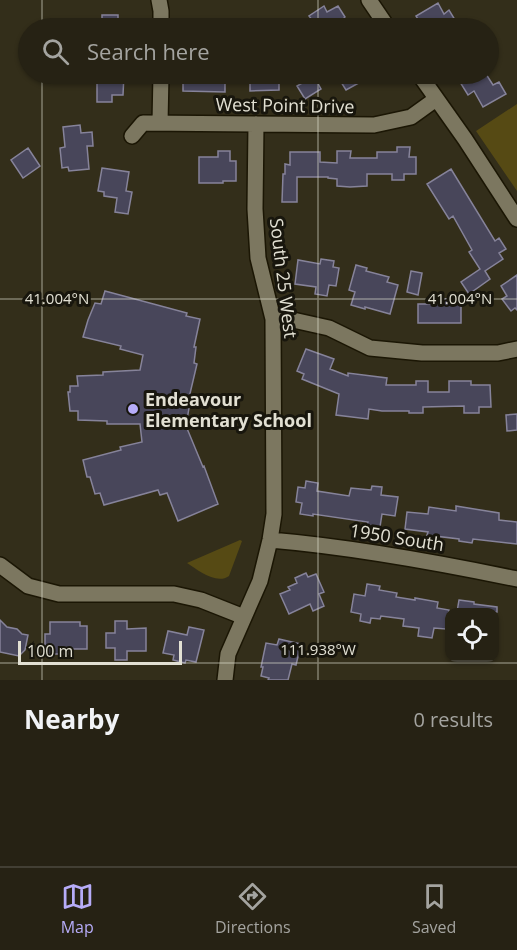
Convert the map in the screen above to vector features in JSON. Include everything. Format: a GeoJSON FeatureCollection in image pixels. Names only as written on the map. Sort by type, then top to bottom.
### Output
{"type":"FeatureCollection","features":[{"type":"Feature","properties":{"kind":"street"},"geometry":{"type":"LineString","coordinates":[[159,0],[161,18]]}},
{"type":"Feature","properties":{"kind":"street"},"geometry":{"type":"LineString","coordinates":[[369,0],[381,18]]}},
{"type":"Feature","properties":{"kind":"street"},"geometry":{"type":"LineString","coordinates":[[160,123],[161,84]]}},
{"type":"Feature","properties":{"kind":"street"},"geometry":{"type":"LineString","coordinates":[[426,84],[517,219]]}},
{"type":"Feature","properties":{"kind":"street","name":"West Point Drive"},"geometry":{"type":"LineString","coordinates":[[132,136],[143,123],[374,125],[411,117],[436,99]]}},
{"type":"Feature","properties":{"kind":"street","name":"South 25 West"},"geometry":{"type":"LineString","coordinates":[[225,680],[228,654],[260,581],[274,514],[273,319],[258,258],[255,208],[256,124]]}},
{"type":"Feature","properties":{"kind":"street"},"geometry":{"type":"LineString","coordinates":[[273,319],[293,320],[329,328],[370,348],[422,353],[498,352],[517,349]]}},
{"type":"Feature","properties":{"kind":"street","name":"1950 South"},"geometry":{"type":"LineString","coordinates":[[270,540],[317,544],[444,564],[517,579]]}},
{"type":"Feature","properties":{"kind":"street"},"geometry":{"type":"LineString","coordinates":[[0,565],[27,586],[59,594],[174,594],[201,600],[244,617]]}},
{"type":"Feature","properties":{"kind":"shaded area"},"geometry":{"type":"Polygon","coordinates":[[[517,104],[517,191],[476,131],[517,104]]]}},
{"type":"Feature","properties":{"kind":"shaded area"},"geometry":{"type":"Polygon","coordinates":[[[242,541],[229,576],[213,578],[187,563],[242,541]]]}},
{"type":"Feature","properties":{"kind":"building"},"geometry":{"type":"Polygon","coordinates":[[[438,3],[444,14],[449,10],[454,18],[417,18],[416,16],[438,3]]]}},
{"type":"Feature","properties":{"kind":"building"},"geometry":{"type":"Polygon","coordinates":[[[324,6],[327,12],[338,6],[345,17],[310,18],[309,16],[324,6]]]}},
{"type":"Feature","properties":{"kind":"building"},"geometry":{"type":"Polygon","coordinates":[[[102,15],[118,15],[118,18],[102,18],[102,15]]]}},
{"type":"Feature","properties":{"kind":"building"},"geometry":{"type":"Polygon","coordinates":[[[499,82],[506,94],[483,107],[474,91],[468,95],[461,84],[493,85],[499,82]]]}},
{"type":"Feature","properties":{"kind":"building"},"geometry":{"type":"Polygon","coordinates":[[[97,84],[124,84],[123,95],[112,95],[112,102],[97,102],[97,84]]]}},
{"type":"Feature","properties":{"kind":"building"},"geometry":{"type":"Polygon","coordinates":[[[183,84],[225,84],[225,92],[183,91],[183,84]]]}},
{"type":"Feature","properties":{"kind":"building"},"geometry":{"type":"Polygon","coordinates":[[[250,84],[279,84],[279,90],[250,91],[250,84]]]}},
{"type":"Feature","properties":{"kind":"building"},"geometry":{"type":"Polygon","coordinates":[[[318,84],[321,89],[305,99],[297,86],[318,84]]]}},
{"type":"Feature","properties":{"kind":"building"},"geometry":{"type":"Polygon","coordinates":[[[342,84],[357,84],[346,90],[342,84]]]}},
{"type":"Feature","properties":{"kind":"building"},"geometry":{"type":"Polygon","coordinates":[[[80,125],[81,133],[92,132],[93,146],[87,146],[89,169],[69,171],[68,167],[62,168],[60,148],[65,147],[63,127],[80,125]]]}},
{"type":"Feature","properties":{"kind":"building"},"geometry":{"type":"Polygon","coordinates":[[[397,147],[410,147],[409,157],[416,157],[416,174],[404,174],[404,180],[392,180],[392,174],[367,174],[367,186],[350,187],[337,186],[337,179],[328,177],[297,177],[297,202],[282,202],[283,174],[285,174],[285,164],[290,165],[290,152],[320,152],[320,162],[337,163],[337,151],[351,151],[350,158],[377,158],[377,152],[397,152],[397,147]]]}},
{"type":"Feature","properties":{"kind":"building"},"geometry":{"type":"Polygon","coordinates":[[[28,148],[40,166],[23,178],[11,160],[28,148]]]}},
{"type":"Feature","properties":{"kind":"building"},"geometry":{"type":"Polygon","coordinates":[[[218,151],[230,151],[230,161],[236,161],[236,181],[199,183],[199,157],[218,157],[218,151]]]}},
{"type":"Feature","properties":{"kind":"building"},"geometry":{"type":"Polygon","coordinates":[[[102,168],[129,172],[126,191],[132,192],[128,214],[115,212],[117,198],[104,196],[104,192],[98,191],[102,168]]]}},
{"type":"Feature","properties":{"kind":"building"},"geometry":{"type":"Polygon","coordinates":[[[451,169],[495,241],[499,238],[506,249],[499,253],[503,259],[485,271],[490,279],[469,294],[461,282],[480,269],[469,252],[472,250],[453,216],[449,219],[427,184],[451,169]]]}},
{"type":"Feature","properties":{"kind":"building"},"geometry":{"type":"Polygon","coordinates":[[[321,259],[334,261],[333,267],[339,268],[336,286],[329,285],[327,296],[315,294],[316,287],[295,284],[298,260],[320,264],[321,259]]]}},
{"type":"Feature","properties":{"kind":"building"},"geometry":{"type":"Polygon","coordinates":[[[356,265],[367,268],[366,271],[389,277],[387,282],[398,285],[390,314],[351,305],[355,292],[349,290],[356,265]]]}},
{"type":"Feature","properties":{"kind":"building"},"geometry":{"type":"Polygon","coordinates":[[[411,271],[422,273],[418,295],[407,292],[411,271]]]}},
{"type":"Feature","properties":{"kind":"building"},"geometry":{"type":"Polygon","coordinates":[[[517,275],[517,310],[515,308],[511,311],[502,299],[507,296],[501,286],[517,275]]]}},
{"type":"Feature","properties":{"kind":"building","name":"Endeavour Elementary School"},"geometry":{"type":"Polygon","coordinates":[[[105,291],[187,313],[186,316],[200,319],[194,347],[196,347],[194,363],[197,364],[188,402],[190,402],[186,426],[218,504],[178,521],[167,493],[160,495],[158,490],[104,505],[100,493],[95,494],[90,477],[87,477],[83,460],[142,442],[140,424],[107,424],[107,421],[78,420],[78,411],[70,411],[68,392],[70,392],[70,386],[78,386],[77,376],[140,370],[143,355],[120,349],[121,346],[83,337],[95,303],[101,304],[105,291]]]}},
{"type":"Feature","properties":{"kind":"building"},"geometry":{"type":"Polygon","coordinates":[[[436,299],[452,299],[452,304],[461,304],[461,323],[418,323],[418,304],[436,304],[436,299]]]}},
{"type":"Feature","properties":{"kind":"building"},"geometry":{"type":"Polygon","coordinates":[[[306,349],[334,359],[330,369],[348,376],[348,373],[387,378],[386,385],[416,385],[416,381],[428,381],[428,392],[449,392],[449,381],[471,381],[471,385],[490,385],[491,407],[479,407],[479,413],[464,413],[464,406],[423,407],[423,413],[369,409],[368,419],[336,415],[339,394],[302,379],[304,374],[297,371],[306,349]]]}},
{"type":"Feature","properties":{"kind":"building"},"geometry":{"type":"Polygon","coordinates":[[[517,414],[517,430],[507,431],[506,415],[517,414]]]}},
{"type":"Feature","properties":{"kind":"building"},"geometry":{"type":"Polygon","coordinates":[[[306,481],[318,483],[317,491],[349,496],[351,488],[371,490],[372,486],[382,487],[381,495],[398,497],[395,516],[382,514],[380,527],[367,525],[368,522],[300,514],[302,503],[296,502],[298,487],[305,488],[306,481]]]}},
{"type":"Feature","properties":{"kind":"building"},"geometry":{"type":"Polygon","coordinates":[[[456,506],[499,513],[499,520],[517,522],[517,544],[473,539],[472,543],[405,529],[407,512],[428,514],[429,507],[456,511],[456,506]]]}},
{"type":"Feature","properties":{"kind":"building"},"geometry":{"type":"Polygon","coordinates":[[[306,573],[308,577],[316,574],[324,592],[319,594],[324,606],[313,611],[310,604],[289,614],[280,594],[290,590],[288,587],[297,583],[295,578],[306,573]]]}},
{"type":"Feature","properties":{"kind":"building"},"geometry":{"type":"Polygon","coordinates":[[[367,584],[380,586],[379,590],[397,593],[396,597],[438,602],[437,608],[445,609],[445,629],[434,628],[432,638],[418,636],[419,628],[403,626],[404,619],[381,616],[380,619],[371,618],[370,623],[360,621],[361,614],[351,612],[354,594],[365,596],[367,584]]]}},
{"type":"Feature","properties":{"kind":"building"},"geometry":{"type":"Polygon","coordinates":[[[459,600],[497,607],[497,608],[458,608],[459,600]]]}},
{"type":"Feature","properties":{"kind":"building"},"geometry":{"type":"Polygon","coordinates":[[[0,620],[7,627],[28,635],[25,650],[19,656],[0,652],[0,620]]]}},
{"type":"Feature","properties":{"kind":"building"},"geometry":{"type":"Polygon","coordinates":[[[115,621],[127,621],[127,629],[146,628],[146,651],[127,651],[127,660],[115,660],[115,648],[106,648],[106,633],[115,633],[115,621]]]}},
{"type":"Feature","properties":{"kind":"building"},"geometry":{"type":"Polygon","coordinates":[[[50,622],[80,622],[80,626],[87,626],[87,649],[69,649],[69,654],[45,654],[45,634],[50,634],[50,622]]]}},
{"type":"Feature","properties":{"kind":"building"},"geometry":{"type":"Polygon","coordinates":[[[189,627],[204,630],[196,662],[186,660],[185,663],[173,660],[174,655],[163,653],[168,631],[187,635],[189,627]]]}},
{"type":"Feature","properties":{"kind":"building"},"geometry":{"type":"Polygon","coordinates":[[[279,639],[301,644],[296,665],[292,664],[288,680],[268,680],[269,678],[261,676],[266,643],[277,645],[279,639]]]}},
{"type":"Feature","properties":{"kind":"place","name":"Endeavour Elementary School"},"geometry":{"type":"Point","coordinates":[133,409]}}]}
